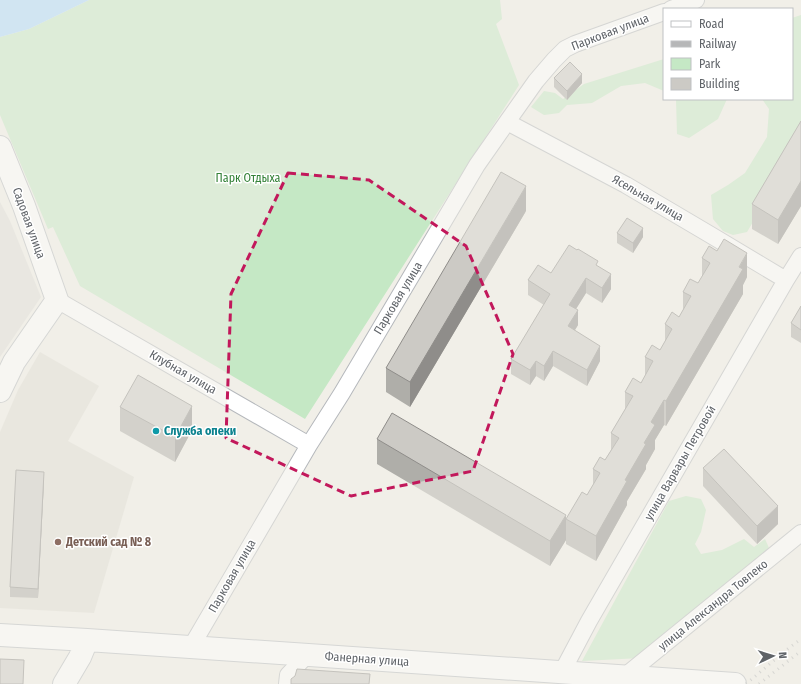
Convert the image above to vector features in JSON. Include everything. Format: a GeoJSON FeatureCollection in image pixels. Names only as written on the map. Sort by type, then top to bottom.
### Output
{"type":"FeatureCollection","features":[{"type":"Feature","properties":{"kind":"street"},"geometry":{"type":"LineString","coordinates":[[674,8],[696,0]]}},
{"type":"Feature","properties":{"kind":"street","name":"Парковая улица"},"geometry":{"type":"LineString","coordinates":[[191,647],[309,445],[342,393],[478,165],[536,81],[565,49],[663,12]]}},
{"type":"Feature","properties":{"kind":"street","name":"Ясельная улица"},"geometry":{"type":"LineString","coordinates":[[507,122],[626,185],[786,280]]}},
{"type":"Feature","properties":{"kind":"street","name":"Садовая улица"},"geometry":{"type":"LineString","coordinates":[[0,147],[24,206],[57,300]]}},
{"type":"Feature","properties":{"kind":"street","name":"улица Варвары Петровой"},"geometry":{"type":"LineString","coordinates":[[562,672],[588,621],[801,256]]}},
{"type":"Feature","properties":{"kind":"street"},"geometry":{"type":"LineString","coordinates":[[0,391],[14,362],[57,300]]}},
{"type":"Feature","properties":{"kind":"street","name":"Клубная улица"},"geometry":{"type":"LineString","coordinates":[[57,300],[309,445]]}},
{"type":"Feature","properties":{"kind":"street","name":"улица Александра Товпеко"},"geometry":{"type":"LineString","coordinates":[[625,676],[801,533]]}},
{"type":"Feature","properties":{"kind":"street","name":"Фанерная улица"},"geometry":{"type":"LineString","coordinates":[[0,635],[735,684]]}},
{"type":"Feature","properties":{"kind":"street"},"geometry":{"type":"LineString","coordinates":[[64,684],[80,657],[87,640]]}},
{"type":"Feature","properties":{"kind":"street"},"geometry":{"type":"LineString","coordinates":[[287,684],[288,675],[306,655]]}},
{"type":"Feature","properties":{"kind":"highlighted area"},"geometry":{"type":"Polygon","coordinates":[[[288,173],[369,180],[466,246],[513,354],[473,471],[351,496],[226,438],[231,294],[288,173]]]}},
{"type":"Feature","properties":{"kind":"shaded area"},"geometry":{"type":"Polygon","coordinates":[[[0,202],[10,221],[41,297],[0,357],[0,202]]]}},
{"type":"Feature","properties":{"kind":"shaded area","name":"Детский сад № 8"},"geometry":{"type":"Polygon","coordinates":[[[40,352],[99,386],[68,441],[134,477],[94,613],[0,608],[0,432],[18,390],[40,352]]]}},
{"type":"Feature","properties":{"kind":"green space","name":"Парк Отдыха"},"geometry":{"type":"Polygon","coordinates":[[[89,0],[500,0],[502,19],[496,24],[519,85],[305,419],[80,286],[53,227],[48,229],[0,115],[0,37],[29,29],[89,0]]]}},
{"type":"Feature","properties":{"kind":"green space"},"geometry":{"type":"Polygon","coordinates":[[[801,15],[801,141],[747,232],[733,235],[723,231],[713,219],[711,195],[745,173],[767,137],[769,109],[763,100],[793,100],[793,18],[801,15]]]}},
{"type":"Feature","properties":{"kind":"green space"},"geometry":{"type":"Polygon","coordinates":[[[663,59],[663,91],[645,83],[621,86],[592,103],[567,105],[559,113],[544,115],[531,107],[544,91],[555,93],[563,99],[584,84],[663,59]]]}},
{"type":"Feature","properties":{"kind":"green space"},"geometry":{"type":"Polygon","coordinates":[[[676,100],[727,100],[718,119],[689,138],[677,134],[676,100]]]}},
{"type":"Feature","properties":{"kind":"green space"},"geometry":{"type":"Polygon","coordinates":[[[686,496],[701,499],[706,510],[701,532],[695,544],[701,554],[722,550],[744,539],[754,547],[765,539],[769,548],[764,556],[641,658],[582,661],[669,501],[686,496]]]}},
{"type":"Feature","properties":{"kind":"water"},"geometry":{"type":"Polygon","coordinates":[[[0,0],[89,0],[29,29],[0,37],[0,0]]]}},
{"type":"Feature","properties":{"kind":"building"},"geometry":{"type":"Polygon","coordinates":[[[570,62],[582,74],[567,91],[554,78],[570,62]]]}},
{"type":"Feature","properties":{"kind":"building"},"geometry":{"type":"Polygon","coordinates":[[[801,121],[801,181],[778,220],[752,204],[801,121]]]}},
{"type":"Feature","properties":{"kind":"building"},"geometry":{"type":"Polygon","coordinates":[[[501,172],[526,186],[410,382],[386,368],[501,172]]]}},
{"type":"Feature","properties":{"kind":"building"},"geometry":{"type":"Polygon","coordinates":[[[627,218],[643,228],[633,243],[617,233],[627,218]]]}},
{"type":"Feature","properties":{"kind":"building"},"geometry":{"type":"Polygon","coordinates":[[[724,239],[747,253],[739,267],[743,269],[666,401],[664,400],[651,422],[655,425],[644,443],[646,444],[625,480],[627,481],[596,536],[566,519],[582,492],[587,495],[600,473],[593,469],[600,457],[605,460],[619,438],[611,433],[633,396],[625,392],[633,378],[641,383],[653,361],[645,357],[652,345],[660,350],[672,329],[665,324],[672,312],[679,317],[691,296],[683,292],[690,279],[698,283],[710,263],[702,258],[709,246],[717,251],[724,239]]]}},
{"type":"Feature","properties":{"kind":"building"},"geometry":{"type":"Polygon","coordinates":[[[569,245],[598,261],[596,265],[611,274],[602,288],[586,278],[569,305],[578,310],[568,326],[600,346],[587,370],[553,351],[544,366],[536,361],[530,370],[511,359],[550,294],[528,280],[538,265],[551,273],[569,245]]]}},
{"type":"Feature","properties":{"kind":"building"},"geometry":{"type":"Polygon","coordinates":[[[801,306],[801,330],[791,323],[801,306]]]}},
{"type":"Feature","properties":{"kind":"building"},"geometry":{"type":"Polygon","coordinates":[[[138,375],[192,406],[175,437],[120,407],[138,375]]]}},
{"type":"Feature","properties":{"kind":"building"},"geometry":{"type":"Polygon","coordinates":[[[392,413],[566,515],[550,541],[377,439],[392,413]]]}},
{"type":"Feature","properties":{"kind":"building"},"geometry":{"type":"Polygon","coordinates":[[[724,449],[778,506],[757,526],[703,468],[724,449]]]}},
{"type":"Feature","properties":{"kind":"building"},"geometry":{"type":"Polygon","coordinates":[[[16,470],[44,472],[38,589],[10,587],[16,470]]]}},
{"type":"Feature","properties":{"kind":"building"},"geometry":{"type":"Polygon","coordinates":[[[0,659],[24,660],[23,684],[0,684],[0,659]]]}},
{"type":"Feature","properties":{"kind":"building"},"geometry":{"type":"Polygon","coordinates":[[[297,669],[370,674],[369,684],[291,684],[291,679],[295,676],[297,669]]]}},
{"type":"Feature","properties":{"kind":"railway"},"geometry":{"type":"LineString","coordinates":[[746,684],[801,639]]}},
{"type":"Feature","properties":{"kind":"railway"},"geometry":{"type":"LineString","coordinates":[[759,684],[801,651]]}},
{"type":"Feature","properties":{"kind":"place","name":"Служба опеки"},"geometry":{"type":"Point","coordinates":[156,431]}},
{"type":"Feature","properties":{"kind":"place","name":"Детский сад № 8"},"geometry":{"type":"Point","coordinates":[58,542]}}]}
